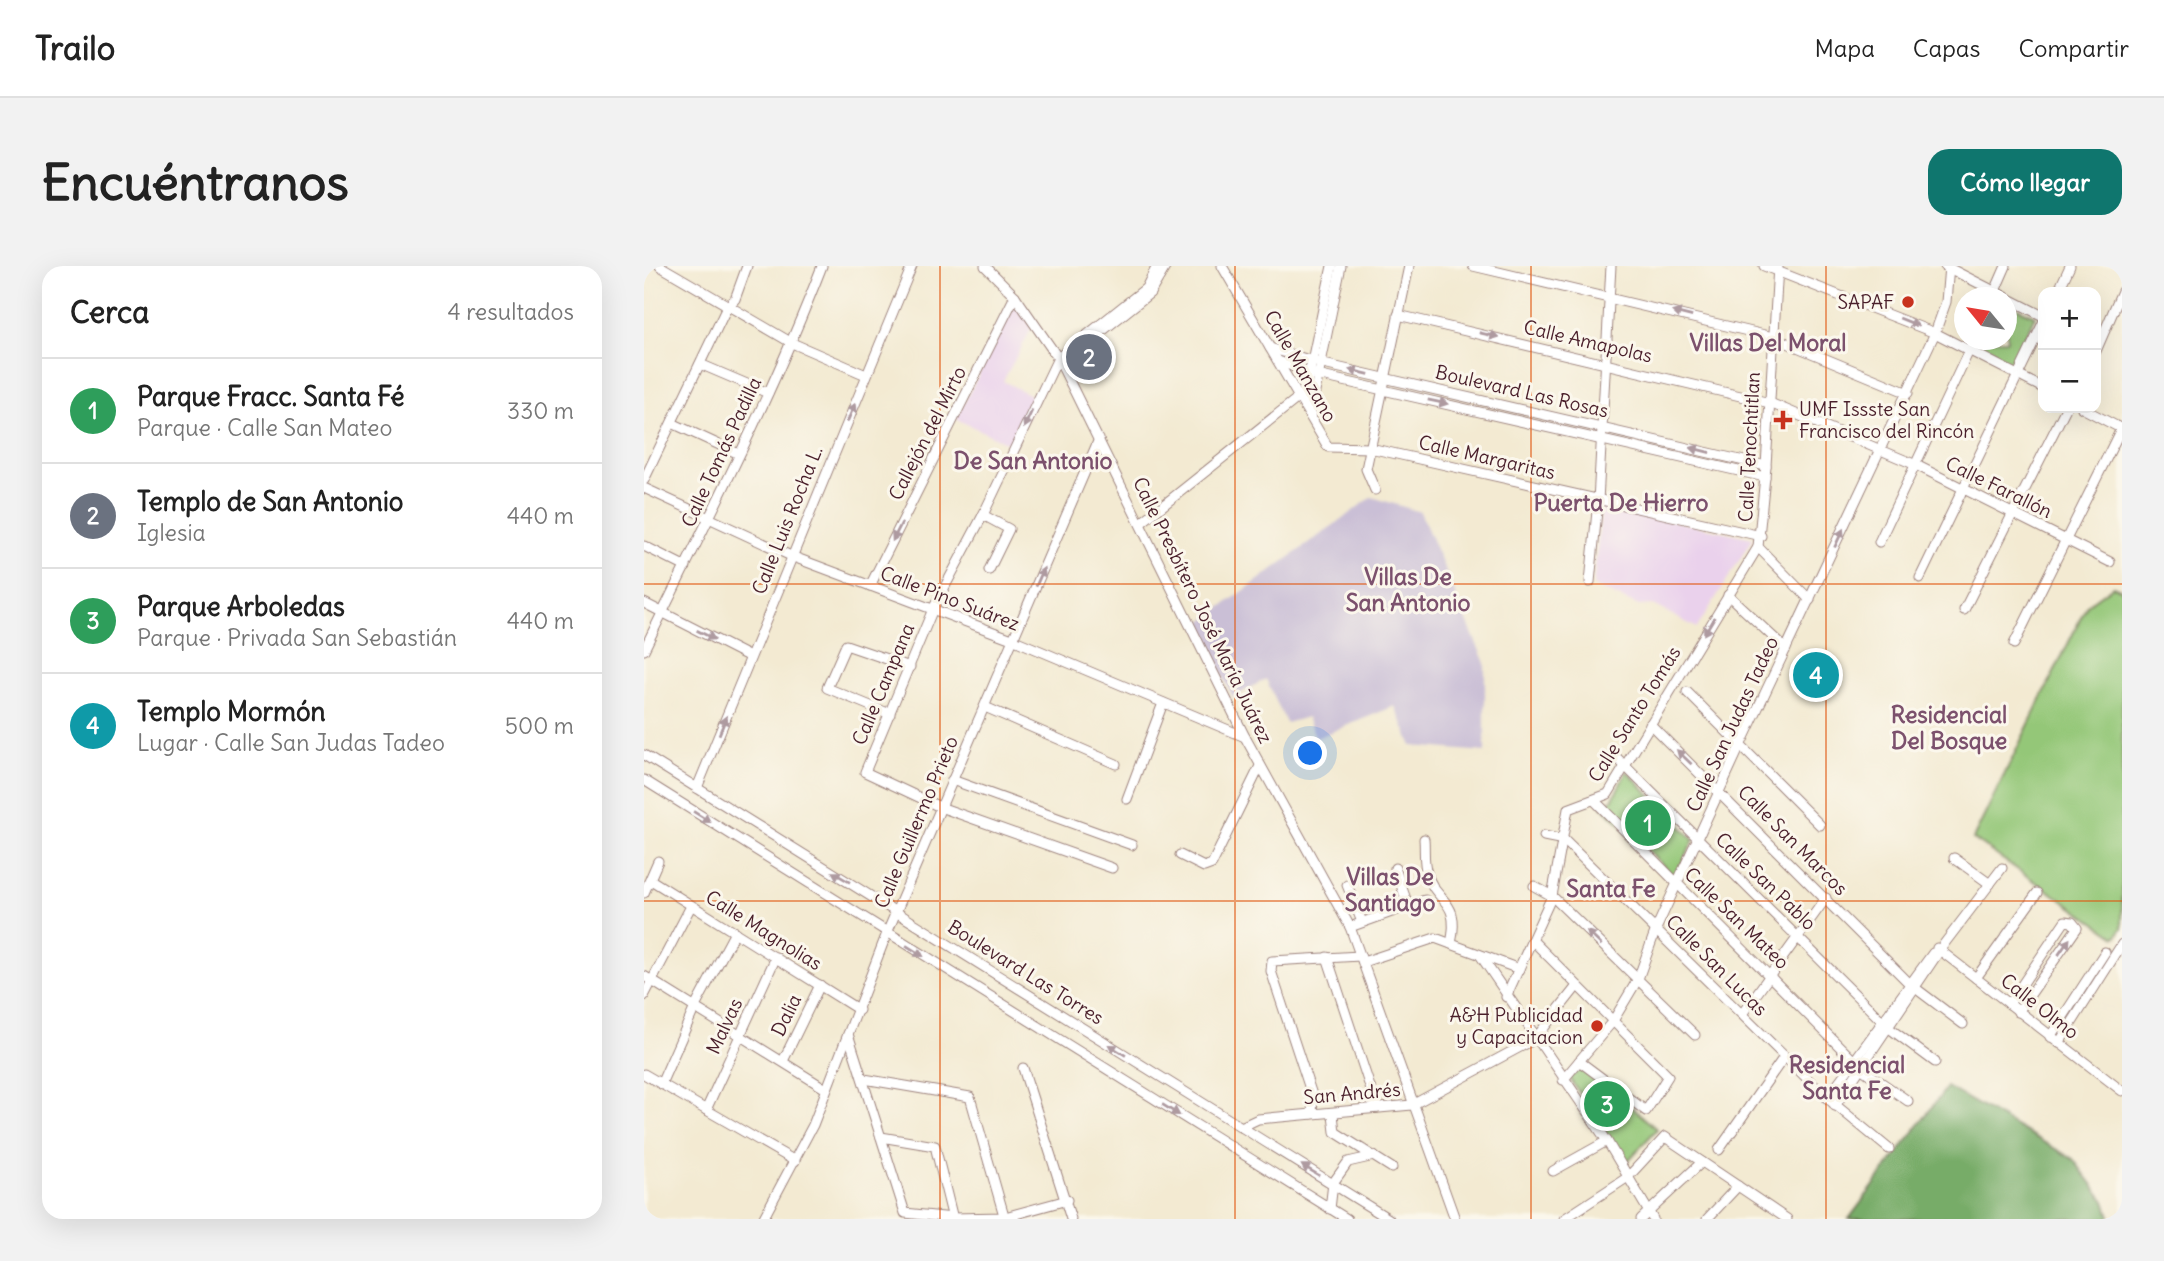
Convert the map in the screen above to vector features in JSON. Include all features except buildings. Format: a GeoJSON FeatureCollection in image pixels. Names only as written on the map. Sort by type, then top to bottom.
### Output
{"type":"FeatureCollection","features":[{"type":"Feature","properties":{"kind":"street"},"geometry":{"type":"LineString","coordinates":[[660,266],[792,343],[866,375]]}},
{"type":"Feature","properties":{"kind":"street"},"geometry":{"type":"LineString","coordinates":[[644,480],[727,307],[735,299],[747,266]]}},
{"type":"Feature","properties":{"kind":"street","name":"Calle Tomás Padilla"},"geometry":{"type":"LineString","coordinates":[[644,650],[711,517],[792,343],[822,266]]}},
{"type":"Feature","properties":{"kind":"street","name":"Calle Luis Rocha L."},"geometry":{"type":"LineString","coordinates":[[697,789],[912,266]]}},
{"type":"Feature","properties":{"kind":"street","name":"Calle Presbítero José María Juárez"},"geometry":{"type":"LineString","coordinates":[[985,266],[1015,296],[1060,361],[1245,737],[1350,927],[1455,1219]]}},
{"type":"Feature","properties":{"kind":"street"},"geometry":{"type":"LineString","coordinates":[[1060,361],[1146,288],[1157,266]]}},
{"type":"Feature","properties":{"kind":"street"},"geometry":{"type":"LineString","coordinates":[[1060,361],[1150,293],[1166,266]]}},
{"type":"Feature","properties":{"kind":"street","name":"Calle Manzano"},"geometry":{"type":"LineString","coordinates":[[1222,266],[1328,447]]}},
{"type":"Feature","properties":{"kind":"street"},"geometry":{"type":"LineString","coordinates":[[1315,362],[1332,266]]}},
{"type":"Feature","properties":{"kind":"street"},"geometry":{"type":"LineString","coordinates":[[1141,523],[1301,400],[1312,373],[1341,266]]}},
{"type":"Feature","properties":{"kind":"street"},"geometry":{"type":"LineString","coordinates":[[1375,490],[1366,469],[1409,266]]}},
{"type":"Feature","properties":{"kind":"street"},"geometry":{"type":"LineString","coordinates":[[1474,266],[1773,337],[1908,393]]}},
{"type":"Feature","properties":{"kind":"street"},"geometry":{"type":"LineString","coordinates":[[1590,582],[1598,501],[1611,266]]}},
{"type":"Feature","properties":{"kind":"street"},"geometry":{"type":"LineString","coordinates":[[1764,266],[1778,268],[1954,342]]}},
{"type":"Feature","properties":{"kind":"street"},"geometry":{"type":"LineString","coordinates":[[1997,287],[2006,266]]}},
{"type":"Feature","properties":{"kind":"street"},"geometry":{"type":"LineString","coordinates":[[2060,287],[2070,266]]}},
{"type":"Feature","properties":{"kind":"street"},"geometry":{"type":"LineString","coordinates":[[1948,267],[1982,287]]}},
{"type":"Feature","properties":{"kind":"street","name":"Calle San Judas Tadeo"},"geometry":{"type":"LineString","coordinates":[[1563,1080],[1613,1021],[1638,979],[1656,929],[1719,791],[1935,333],[1946,302],[1948,267]]}},
{"type":"Feature","properties":{"kind":"street","name":"Calle Tenochtitlan"},"geometry":{"type":"LineString","coordinates":[[1758,547],[1761,536],[1778,268]]}},
{"type":"Feature","properties":{"kind":"street"},"geometry":{"type":"LineString","coordinates":[[2101,337],[2122,291]]}},
{"type":"Feature","properties":{"kind":"street","name":"Callejón del Mirto"},"geometry":{"type":"LineString","coordinates":[[870,586],[1015,296]]}},
{"type":"Feature","properties":{"kind":"street"},"geometry":{"type":"LineString","coordinates":[[2017,304],[2038,314]]}},
{"type":"Feature","properties":{"kind":"street","name":"Calle Amapolas"},"geometry":{"type":"LineString","coordinates":[[1398,315],[1606,362],[1770,403],[1880,449]]}},
{"type":"Feature","properties":{"kind":"street"},"geometry":{"type":"LineString","coordinates":[[1920,578],[1965,490],[2038,335]]}},
{"type":"Feature","properties":{"kind":"street","name":"Boulevard Las Rosas"},"geometry":{"type":"LineString","coordinates":[[1270,348],[1315,362],[1766,466]]}},
{"type":"Feature","properties":{"kind":"street"},"geometry":{"type":"LineString","coordinates":[[1879,542],[1970,350],[2038,385]]}},
{"type":"Feature","properties":{"kind":"street","name":"Calle Campana"},"geometry":{"type":"LineString","coordinates":[[940,807],[865,772],[933,609],[1060,361]]}},
{"type":"Feature","properties":{"kind":"street","name":"Boulevard Las Rosas"},"geometry":{"type":"LineString","coordinates":[[1278,361],[1312,373],[1382,390],[1765,477]]}},
{"type":"Feature","properties":{"kind":"street"},"geometry":{"type":"LineString","coordinates":[[700,363],[768,393]]}},
{"type":"Feature","properties":{"kind":"street"},"geometry":{"type":"LineString","coordinates":[[1310,416],[1312,373]]}},
{"type":"Feature","properties":{"kind":"street"},"geometry":{"type":"LineString","coordinates":[[1964,610],[2063,413]]}},
{"type":"Feature","properties":{"kind":"street"},"geometry":{"type":"LineString","coordinates":[[2014,644],[2122,428],[2092,413]]}},
{"type":"Feature","properties":{"kind":"street"},"geometry":{"type":"LineString","coordinates":[[672,423],[739,454]]}},
{"type":"Feature","properties":{"kind":"street","name":"Calle Guillermo Prieto"},"geometry":{"type":"LineString","coordinates":[[764,1219],[795,1161],[826,1089],[887,933],[1099,439]]}},
{"type":"Feature","properties":{"kind":"street","name":"Calle Margaritas"},"geometry":{"type":"LineString","coordinates":[[1328,447],[1370,448],[1761,536]]}},
{"type":"Feature","properties":{"kind":"street","name":"Calle Farallón"},"geometry":{"type":"LineString","coordinates":[[1880,449],[2110,562]]}},
{"type":"Feature","properties":{"kind":"street","name":"Calle Pino Suárez"},"geometry":{"type":"LineString","coordinates":[[644,488],[791,556],[1013,639],[1245,737]]}},
{"type":"Feature","properties":{"kind":"street"},"geometry":{"type":"LineString","coordinates":[[983,515],[1009,529],[989,570]]}},
{"type":"Feature","properties":{"kind":"street"},"geometry":{"type":"LineString","coordinates":[[644,546],[686,567]]}},
{"type":"Feature","properties":{"kind":"street"},"geometry":{"type":"LineString","coordinates":[[1758,547],[1810,600]]}},
{"type":"Feature","properties":{"kind":"street","name":"Calle Santo Tomás"},"geometry":{"type":"LineString","coordinates":[[1506,997],[1552,896],[1568,809],[1595,802],[1608,794],[1758,547]]}},
{"type":"Feature","properties":{"kind":"street"},"geometry":{"type":"LineString","coordinates":[[1728,595],[1786,649]]}},
{"type":"Feature","properties":{"kind":"street"},"geometry":{"type":"LineString","coordinates":[[644,603],[750,657]]}},
{"type":"Feature","properties":{"kind":"street"},"geometry":{"type":"LineString","coordinates":[[890,714],[827,688],[846,645],[910,667]]}},
{"type":"Feature","properties":{"kind":"street"},"geometry":{"type":"LineString","coordinates":[[1687,692],[1820,825]]}},
{"type":"Feature","properties":{"kind":"street"},"geometry":{"type":"LineString","coordinates":[[1127,799],[1163,703]]}},
{"type":"Feature","properties":{"kind":"street"},"geometry":{"type":"LineString","coordinates":[[985,707],[1116,764]]}},
{"type":"Feature","properties":{"kind":"street","name":"Calle San Marcos"},"geometry":{"type":"LineString","coordinates":[[1650,724],[1913,986],[1963,1024]]}},
{"type":"Feature","properties":{"kind":"street","name":"Calle San Pablo"},"geometry":{"type":"LineString","coordinates":[[1612,753],[1886,1024],[1935,1062]]}},
{"type":"Feature","properties":{"kind":"street","name":"Boulevard Las Torres"},"geometry":{"type":"LineString","coordinates":[[644,755],[1241,1127],[1331,1197],[1347,1219]]}},
{"type":"Feature","properties":{"kind":"street"},"geometry":{"type":"LineString","coordinates":[[1180,855],[1204,867],[1212,864],[1260,766]]}},
{"type":"Feature","properties":{"kind":"street","name":"Boulevard Las Torres"},"geometry":{"type":"LineString","coordinates":[[644,780],[887,933],[1331,1197],[1389,1219]]}},
{"type":"Feature","properties":{"kind":"street"},"geometry":{"type":"LineString","coordinates":[[952,780],[1132,845]]}},
{"type":"Feature","properties":{"kind":"street","name":"Calle San Mateo"},"geometry":{"type":"LineString","coordinates":[[1595,802],[1862,1069],[1908,1101]]}},
{"type":"Feature","properties":{"kind":"street"},"geometry":{"type":"LineString","coordinates":[[940,807],[1112,868]]}},
{"type":"Feature","properties":{"kind":"street"},"geometry":{"type":"LineString","coordinates":[[1544,836],[1564,840]]}},
{"type":"Feature","properties":{"kind":"street"},"geometry":{"type":"LineString","coordinates":[[1424,839],[1427,874],[1450,907],[1455,926],[1451,944]]}},
{"type":"Feature","properties":{"kind":"street","name":"Calle San Lucas"},"geometry":{"type":"LineString","coordinates":[[1564,840],[1835,1106],[1889,1149]]}},
{"type":"Feature","properties":{"kind":"street"},"geometry":{"type":"LineString","coordinates":[[1954,858],[1990,884]]}},
{"type":"Feature","properties":{"kind":"street"},"geometry":{"type":"LineString","coordinates":[[644,893],[658,861]]}},
{"type":"Feature","properties":{"kind":"street"},"geometry":{"type":"LineString","coordinates":[[1395,868],[1408,905]]}},
{"type":"Feature","properties":{"kind":"street"},"geometry":{"type":"LineString","coordinates":[[1827,1098],[1886,1024],[2002,868]]}},
{"type":"Feature","properties":{"kind":"street","name":"Calle Magnolias"},"geometry":{"type":"LineString","coordinates":[[651,880],[859,1010]]}},
{"type":"Feature","properties":{"kind":"street"},"geometry":{"type":"LineString","coordinates":[[1347,884],[1362,922]]}},
{"type":"Feature","properties":{"kind":"street"},"geometry":{"type":"LineString","coordinates":[[1534,886],[1552,896],[1695,1035]]}},
{"type":"Feature","properties":{"kind":"street"},"geometry":{"type":"LineString","coordinates":[[1976,978],[2037,893]]}},
{"type":"Feature","properties":{"kind":"street"},"geometry":{"type":"LineString","coordinates":[[1742,1014],[1826,898]]}},
{"type":"Feature","properties":{"kind":"street"},"geometry":{"type":"LineString","coordinates":[[1350,927],[1425,900]]}},
{"type":"Feature","properties":{"kind":"street"},"geometry":{"type":"LineString","coordinates":[[644,996],[648,978],[691,906]]}},
{"type":"Feature","properties":{"kind":"street"},"geometry":{"type":"LineString","coordinates":[[2009,1004],[2065,921],[2072,922],[2077,928],[2018,1012]]}},
{"type":"Feature","properties":{"kind":"street"},"geometry":{"type":"LineString","coordinates":[[661,1084],[695,1007],[735,932]]}},
{"type":"Feature","properties":{"kind":"street"},"geometry":{"type":"LineString","coordinates":[[1312,1114],[1313,1098],[1271,971],[1272,961],[1327,957],[1361,959],[1436,938],[1520,969]]}},
{"type":"Feature","properties":{"kind":"street"},"geometry":{"type":"LineString","coordinates":[[1533,941],[1668,1076],[1646,1111],[1579,1060]]}},
{"type":"Feature","properties":{"kind":"street"},"geometry":{"type":"LineString","coordinates":[[2059,1043],[2122,944]]}},
{"type":"Feature","properties":{"kind":"street","name":"Calle Olmo"},"geometry":{"type":"LineString","coordinates":[[1941,948],[2018,1012],[2122,1091]]}},
{"type":"Feature","properties":{"kind":"street"},"geometry":{"type":"LineString","coordinates":[[2050,1037],[2105,952]]}},
{"type":"Feature","properties":{"kind":"street"},"geometry":{"type":"LineString","coordinates":[[1480,955],[1506,997],[1607,1141],[1648,1217],[1702,1162]]}},
{"type":"Feature","properties":{"kind":"street","name":"Malvas"},"geometry":{"type":"LineString","coordinates":[[706,1110],[776,957]]}},
{"type":"Feature","properties":{"kind":"street"},"geometry":{"type":"LineString","coordinates":[[1327,957],[1377,1108]]}},
{"type":"Feature","properties":{"kind":"street"},"geometry":{"type":"LineString","coordinates":[[2040,959],[2049,968]]}},
{"type":"Feature","properties":{"kind":"street"},"geometry":{"type":"LineString","coordinates":[[648,978],[826,1089]]}},
{"type":"Feature","properties":{"kind":"street","name":"Dalia"},"geometry":{"type":"LineString","coordinates":[[783,1061],[820,985]]}},
{"type":"Feature","properties":{"kind":"street"},"geometry":{"type":"LineString","coordinates":[[1535,1039],[1577,986]]}},
{"type":"Feature","properties":{"kind":"street"},"geometry":{"type":"LineString","coordinates":[[1835,1106],[1862,1069],[1886,1024]]}},
{"type":"Feature","properties":{"kind":"street"},"geometry":{"type":"LineString","coordinates":[[848,1034],[905,1213],[953,1219],[1005,1218],[1067,1200]]}},
{"type":"Feature","properties":{"kind":"street","name":"San Andrés"},"geometry":{"type":"LineString","coordinates":[[1241,1127],[1258,1119],[1412,1105],[1535,1039]]}},
{"type":"Feature","properties":{"kind":"street"},"geometry":{"type":"LineString","coordinates":[[1719,1150],[1784,1057]]}},
{"type":"Feature","properties":{"kind":"street"},"geometry":{"type":"LineString","coordinates":[[1023,1068],[1071,1219]]}},
{"type":"Feature","properties":{"kind":"street"},"geometry":{"type":"LineString","coordinates":[[644,1074],[795,1161]]}},
{"type":"Feature","properties":{"kind":"street"},"geometry":{"type":"LineString","coordinates":[[864,1079],[971,1097],[1005,1218]]}},
{"type":"Feature","properties":{"kind":"street"},"geometry":{"type":"LineString","coordinates":[[1333,1114],[1335,1132],[1392,1168]]}},
{"type":"Feature","properties":{"kind":"street"},"geometry":{"type":"LineString","coordinates":[[881,1137],[935,1146],[953,1219]]}},
{"type":"Feature","properties":{"kind":"street"},"geometry":{"type":"LineString","coordinates":[[1564,1219],[1628,1177],[1665,1137],[1738,1185],[1772,1215],[1787,1219]]}},
{"type":"Feature","properties":{"kind":"street"},"geometry":{"type":"LineString","coordinates":[[1553,1171],[1607,1141]]}},
{"type":"Feature","properties":{"kind":"street"},"geometry":{"type":"LineString","coordinates":[[1331,1197],[1349,1162],[1374,1156]]}},
{"type":"Feature","properties":{"kind":"street"},"geometry":{"type":"LineString","coordinates":[[1707,1219],[1738,1185]]}},
{"type":"Feature","properties":{"kind":"shaded area"},"geometry":{"type":"Polygon","coordinates":[[[1015,304],[1033,326],[1003,381],[1036,398],[1014,446],[956,419],[1015,304]]]}},
{"type":"Feature","properties":{"kind":"shaded area"},"geometry":{"type":"Polygon","coordinates":[[[1372,497],[1420,512],[1485,663],[1485,752],[1412,746],[1395,706],[1316,738],[1307,717],[1286,723],[1266,679],[1233,697],[1197,625],[1372,497]]]}},
{"type":"Feature","properties":{"kind":"shaded area"},"geometry":{"type":"Polygon","coordinates":[[[1602,506],[1753,538],[1697,628],[1653,605],[1639,606],[1593,586],[1602,506]]]}},
{"type":"Feature","properties":{"kind":"green space"},"geometry":{"type":"Polygon","coordinates":[[[2017,308],[2035,316],[2011,365],[1985,350],[2017,350],[2017,308]]]}},
{"type":"Feature","properties":{"kind":"green space"},"geometry":{"type":"Polygon","coordinates":[[[2113,586],[2122,590],[2122,928],[2116,937],[1973,839],[2087,605],[2113,586]]]}},
{"type":"Feature","properties":{"kind":"green space"},"geometry":{"type":"Polygon","coordinates":[[[1627,771],[1694,840],[1675,877],[1602,806],[1612,800],[1627,771]]]}},
{"type":"Feature","properties":{"kind":"green space"},"geometry":{"type":"Polygon","coordinates":[[[1578,1069],[1591,1072],[1657,1129],[1626,1163],[1570,1079],[1578,1069]]]}},
{"type":"Feature","properties":{"kind":"green space"},"geometry":{"type":"Polygon","coordinates":[[[1947,1087],[2073,1159],[2105,1201],[2111,1219],[1849,1219],[1947,1087]]]}},
{"type":"Feature","properties":{"kind":"place","name":"SAPAF"},"geometry":{"type":"Point","coordinates":[1908,302]}},
{"type":"Feature","properties":{"kind":"place","name":"Templo de San Antonio"},"geometry":{"type":"Point","coordinates":[1089,357]}},
{"type":"Feature","properties":{"kind":"place","name":"UMF Issste San Francisco del Rincón"},"geometry":{"type":"Point","coordinates":[1783,420]}},
{"type":"Feature","properties":{"kind":"place","name":"Templo Mormón"},"geometry":{"type":"Point","coordinates":[1816,675]}},
{"type":"Feature","properties":{"kind":"place","name":"Parque Fracc. Santa Fé"},"geometry":{"type":"Point","coordinates":[1648,823]}},
{"type":"Feature","properties":{"kind":"place","name":"A&H Publicidad y Capacitacion"},"geometry":{"type":"Point","coordinates":[1597,1026]}},
{"type":"Feature","properties":{"kind":"place","name":"Parque Arboledas"},"geometry":{"type":"Point","coordinates":[1607,1104]}},
{"type":"Feature","properties":{"kind":"district","name":"Villas Del Moral"},"geometry":{"type":"Point","coordinates":[1768,342]}},
{"type":"Feature","properties":{"kind":"district","name":"De San Antonio"},"geometry":{"type":"Point","coordinates":[1033,460]}},
{"type":"Feature","properties":{"kind":"district","name":"Puerta De Hierro"},"geometry":{"type":"Point","coordinates":[1621,502]}},
{"type":"Feature","properties":{"kind":"district","name":"Villas De San Antonio"},"geometry":{"type":"Point","coordinates":[1408,589]}},
{"type":"Feature","properties":{"kind":"district","name":"Residencial Del Bosque"},"geometry":{"type":"Point","coordinates":[1949,727]}},
{"type":"Feature","properties":{"kind":"district","name":"Santa Fe"},"geometry":{"type":"Point","coordinates":[1611,888]}},
{"type":"Feature","properties":{"kind":"district","name":"Villas De Santiago"},"geometry":{"type":"Point","coordinates":[1390,889]}},
{"type":"Feature","properties":{"kind":"district","name":"Residencial Santa Fe"},"geometry":{"type":"Point","coordinates":[1847,1077]}}]}
